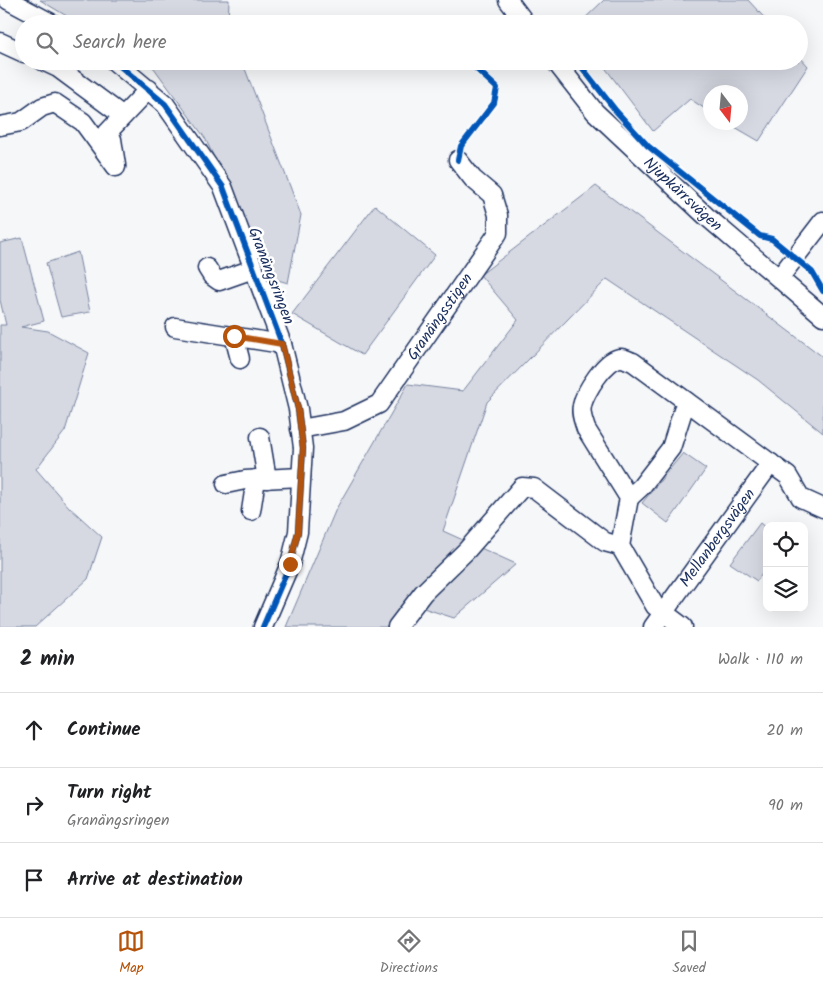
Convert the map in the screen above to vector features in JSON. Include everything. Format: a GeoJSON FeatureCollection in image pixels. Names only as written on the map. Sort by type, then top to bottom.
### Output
{"type":"FeatureCollection","features":[{"type":"Feature","properties":{"kind":"street"},"geometry":{"type":"LineString","coordinates":[[0,10],[6,0],[35,15]]}},
{"type":"Feature","properties":{"kind":"street"},"geometry":{"type":"LineString","coordinates":[[508,0],[519,15]]}},
{"type":"Feature","properties":{"kind":"street"},"geometry":{"type":"LineString","coordinates":[[0,42],[15,49]]}},
{"type":"Feature","properties":{"kind":"street"},"geometry":{"type":"LineString","coordinates":[[61,70],[123,116]]}},
{"type":"Feature","properties":{"kind":"street","name":"Granängsringen"},"geometry":{"type":"LineString","coordinates":[[125,70],[165,104],[223,187],[282,344],[298,409],[303,448],[298,532],[290,564],[263,627]]}},
{"type":"Feature","properties":{"kind":"street","name":"Njupkärrsvägen"},"geometry":{"type":"LineString","coordinates":[[562,70],[595,112],[706,216],[780,277],[823,316]]}},
{"type":"Feature","properties":{"kind":"street"},"geometry":{"type":"LineString","coordinates":[[0,126],[21,122],[42,107],[55,103],[83,122],[116,167],[112,139],[107,133],[149,89]]}},
{"type":"Feature","properties":{"kind":"street","name":"Granängsstigen"},"geometry":{"type":"LineString","coordinates":[[300,429],[344,421],[379,404],[498,233],[498,216],[492,195],[473,179],[458,160]]}},
{"type":"Feature","properties":{"kind":"street"},"geometry":{"type":"LineString","coordinates":[[780,277],[823,221]]}},
{"type":"Feature","properties":{"kind":"street"},"geometry":{"type":"LineString","coordinates":[[208,268],[212,276],[219,281],[253,269]]}},
{"type":"Feature","properties":{"kind":"street"},"geometry":{"type":"LineString","coordinates":[[175,327],[282,344]]}},
{"type":"Feature","properties":{"kind":"street"},"geometry":{"type":"LineString","coordinates":[[234,336],[240,359]]}},
{"type":"Feature","properties":{"kind":"street"},"geometry":{"type":"LineString","coordinates":[[628,498],[586,429],[582,418],[582,406],[588,390],[600,372],[613,360],[621,358],[633,362],[771,463],[788,476],[801,498],[823,508]]}},
{"type":"Feature","properties":{"kind":"street"},"geometry":{"type":"LineString","coordinates":[[683,627],[655,606],[620,546],[628,498],[641,487],[671,448],[686,401]]}},
{"type":"Feature","properties":{"kind":"street"},"geometry":{"type":"LineString","coordinates":[[251,512],[262,479],[260,437]]}},
{"type":"Feature","properties":{"kind":"street","name":"Mellanbergsvägen"},"geometry":{"type":"LineString","coordinates":[[653,627],[771,463]]}},
{"type":"Feature","properties":{"kind":"street"},"geometry":{"type":"LineString","coordinates":[[226,484],[262,479],[301,477]]}},
{"type":"Feature","properties":{"kind":"street"},"geometry":{"type":"LineString","coordinates":[[397,627],[423,593],[468,550],[522,487],[534,488],[605,542],[620,546]]}},
{"type":"Feature","properties":{"kind":"shaded area"},"geometry":{"type":"Polygon","coordinates":[[[40,0],[229,0],[228,15],[65,15],[40,0]]]}},
{"type":"Feature","properties":{"kind":"shaded area"},"geometry":{"type":"Polygon","coordinates":[[[604,0],[748,0],[762,15],[588,15],[604,0]]]}},
{"type":"Feature","properties":{"kind":"shaded area"},"geometry":{"type":"Polygon","coordinates":[[[155,70],[245,70],[301,215],[288,283],[271,278],[205,138],[155,70]]]}},
{"type":"Feature","properties":{"kind":"shaded area"},"geometry":{"type":"Polygon","coordinates":[[[607,70],[805,70],[759,141],[740,130],[748,130],[748,85],[703,85],[703,107],[690,99],[653,131],[607,70]]]}},
{"type":"Feature","properties":{"kind":"shaded area"},"geometry":{"type":"Polygon","coordinates":[[[596,186],[823,357],[823,433],[758,380],[607,279],[487,402],[443,531],[516,564],[454,618],[405,602],[387,627],[286,627],[336,509],[408,384],[463,391],[518,320],[480,275],[596,186]]]}},
{"type":"Feature","properties":{"kind":"shaded area"},"geometry":{"type":"Polygon","coordinates":[[[375,205],[435,255],[362,355],[292,314],[375,205]]]}},
{"type":"Feature","properties":{"kind":"shaded area"},"geometry":{"type":"Polygon","coordinates":[[[22,238],[44,321],[21,327],[48,331],[89,353],[65,431],[36,469],[69,507],[102,537],[88,579],[35,627],[0,627],[0,325],[6,325],[0,300],[0,243],[22,238]]]}},
{"type":"Feature","properties":{"kind":"shaded area"},"geometry":{"type":"Polygon","coordinates":[[[78,252],[90,312],[61,317],[46,263],[78,252]]]}},
{"type":"Feature","properties":{"kind":"shaded area"},"geometry":{"type":"Polygon","coordinates":[[[683,453],[706,469],[668,523],[642,503],[683,453]]]}},
{"type":"Feature","properties":{"kind":"shaded area"},"geometry":{"type":"Polygon","coordinates":[[[760,523],[763,526],[763,573],[757,581],[730,563],[760,523]]]}},
{"type":"Feature","properties":{"kind":"cycle path"},"geometry":{"type":"LineString","coordinates":[[125,70],[165,104],[223,187],[282,344],[298,409],[303,448],[298,532],[290,564],[263,627]]}},
{"type":"Feature","properties":{"kind":"cycle path"},"geometry":{"type":"LineString","coordinates":[[458,160],[461,146],[494,103],[497,88],[478,70]]}},
{"type":"Feature","properties":{"kind":"cycle path"},"geometry":{"type":"LineString","coordinates":[[584,70],[616,111],[648,146],[760,236],[772,239],[812,272],[823,291]]}},
{"type":"Feature","properties":{"kind":"route"},"geometry":{"type":"LineString","coordinates":[[234,336],[282,344],[298,409],[303,448],[298,532],[290,564]]}}]}
